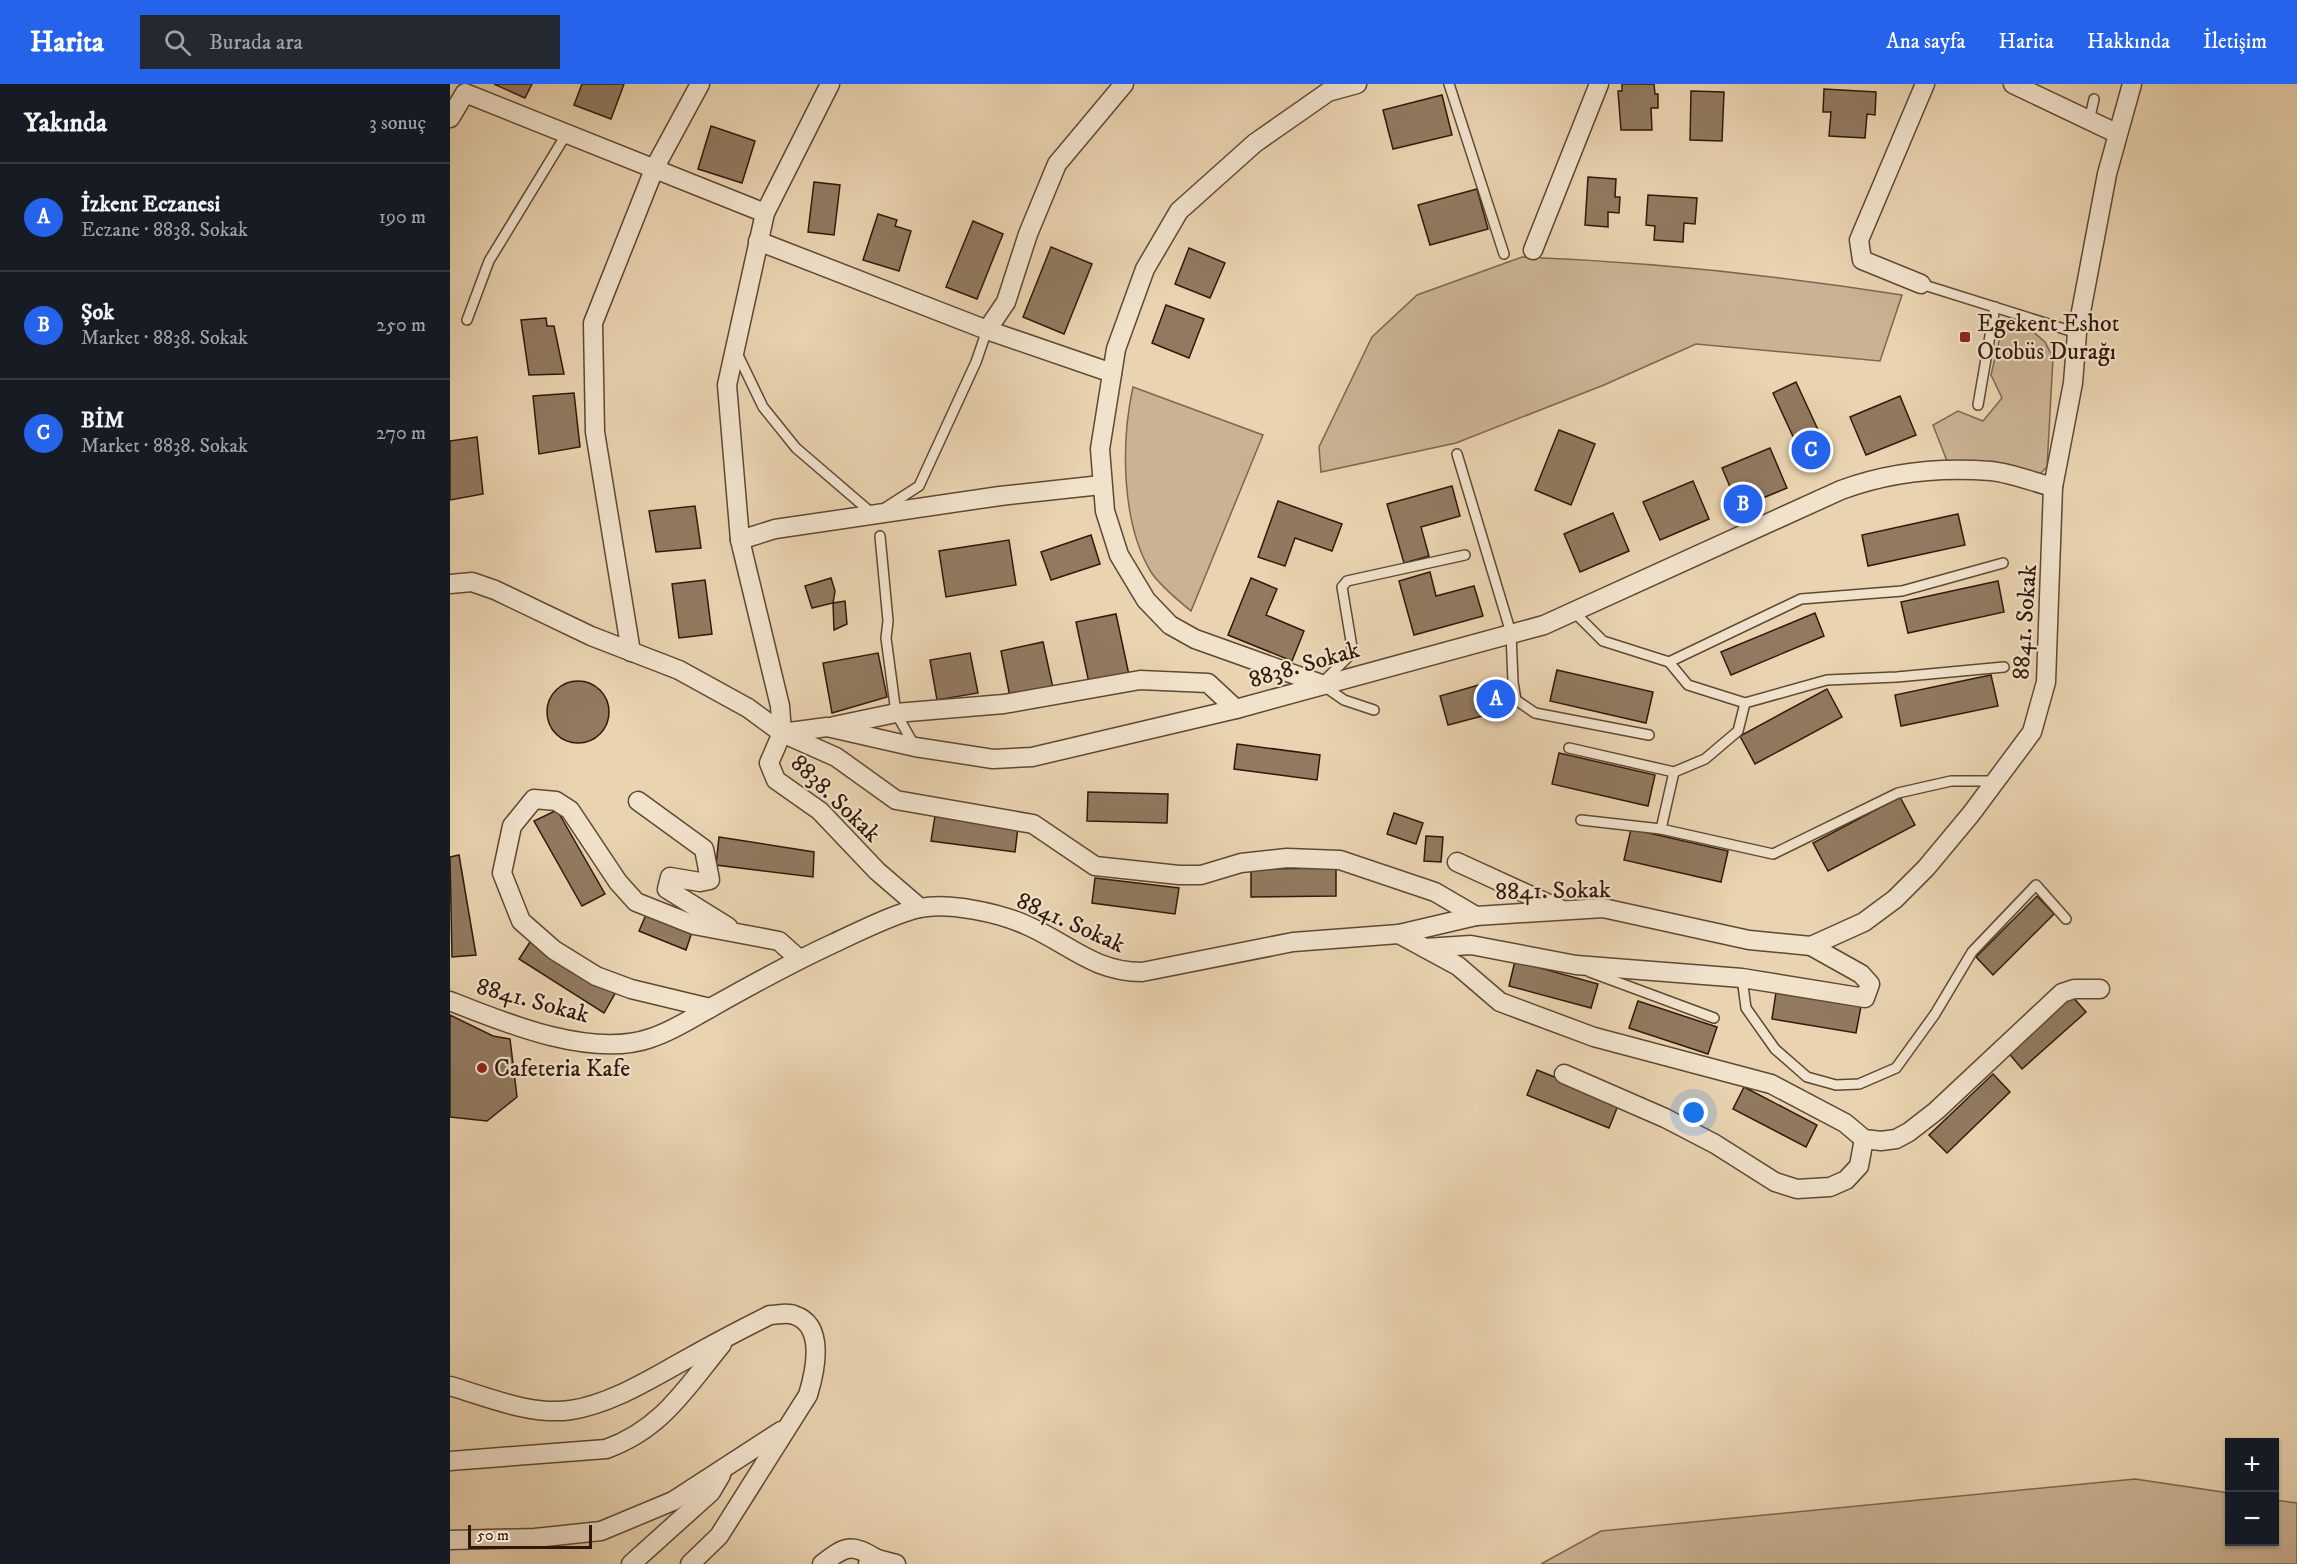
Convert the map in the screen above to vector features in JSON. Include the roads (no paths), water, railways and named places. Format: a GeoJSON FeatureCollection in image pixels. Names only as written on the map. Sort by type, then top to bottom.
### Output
{"type":"FeatureCollection","features":[{"type":"Feature","properties":{"kind":"street"},"geometry":{"type":"LineString","coordinates":[[631,652],[595,432],[592,323],[655,167],[700,84]]}},
{"type":"Feature","properties":{"kind":"street"},"geometry":{"type":"LineString","coordinates":[[782,732],[780,706],[740,540],[727,385],[765,213],[830,84]]}},
{"type":"Feature","properties":{"kind":"street"},"geometry":{"type":"LineString","coordinates":[[987,330],[1006,302],[1028,234],[1057,164],[1124,84]]}},
{"type":"Feature","properties":{"kind":"street"},"geometry":{"type":"LineString","coordinates":[[1321,684],[1195,639],[1170,625],[1146,600],[1119,555],[1105,511],[1101,485],[1100,449],[1116,349],[1145,269],[1179,211],[1255,143],[1326,88],[1357,84]]}},
{"type":"Feature","properties":{"kind":"street"},"geometry":{"type":"LineString","coordinates":[[1533,250],[1599,84]]}},
{"type":"Feature","properties":{"kind":"street"},"geometry":{"type":"LineString","coordinates":[[1921,285],[1863,260],[1859,240],[1925,84]]}},
{"type":"Feature","properties":{"kind":"street"},"geometry":{"type":"LineString","coordinates":[[2013,84],[2116,133]]}},
{"type":"Feature","properties":{"kind":"street","name":"8841. Sokak"},"geometry":{"type":"LineString","coordinates":[[450,1001],[502,1022],[558,1037],[608,1044],[650,1039],[799,959],[920,908],[970,909],[1026,925],[1095,964],[1122,972],[1142,972],[1293,942],[1399,934],[1476,916],[1564,910],[1603,908],[1749,940],[1811,946],[1864,922],[1895,898],[1926,868],[2032,732],[2046,682],[2053,487],[2073,383],[2077,333],[2116,133],[2132,84]]}},
{"type":"Feature","properties":{"kind":"street"},"geometry":{"type":"LineString","coordinates":[[450,118],[466,88],[567,133],[765,213]]}},
{"type":"Feature","properties":{"kind":"street"},"geometry":{"type":"LineString","coordinates":[[758,241],[987,330],[1112,373]]}},
{"type":"Feature","properties":{"kind":"street","name":"8838. Sokak"},"geometry":{"type":"LineString","coordinates":[[920,908],[877,871],[820,811],[776,780],[769,764],[782,732],[826,727],[915,747],[993,759],[1032,757],[1236,709],[1544,625],[1841,490],[1876,477],[1910,472],[1992,471],[2053,487]]}},
{"type":"Feature","properties":{"kind":"street"},"geometry":{"type":"LineString","coordinates":[[740,540],[775,529],[1000,496],[1101,485]]}},
{"type":"Feature","properties":{"kind":"street"},"geometry":{"type":"LineString","coordinates":[[450,584],[472,582],[495,590],[631,652],[679,670],[710,686],[782,732],[836,758],[896,800],[1033,824],[1095,866],[1179,875],[1201,875],[1241,863],[1287,858],[1341,860],[1435,891],[1476,916]]}},
{"type":"Feature","properties":{"kind":"street"},"geometry":{"type":"LineString","coordinates":[[826,727],[896,713],[1004,704],[1140,680],[1208,683],[1236,709]]}},
{"type":"Feature","properties":{"kind":"street"},"geometry":{"type":"LineString","coordinates":[[710,1008],[631,989],[596,976],[554,950],[521,921],[502,873],[512,826],[534,799],[556,801],[570,810],[618,882],[636,902],[694,925],[779,941],[799,959]]}},
{"type":"Feature","properties":{"kind":"street"},"geometry":{"type":"LineString","coordinates":[[638,801],[704,849],[710,880],[700,882],[670,877],[667,889],[738,933]]}},
{"type":"Feature","properties":{"kind":"street"},"geometry":{"type":"LineString","coordinates":[[1457,862],[1564,910]]}},
{"type":"Feature","properties":{"kind":"street"},"geometry":{"type":"LineString","coordinates":[[1399,934],[1458,966],[1500,1002],[1594,1037],[1771,1084],[1845,1123],[1864,1139],[1881,1142],[1896,1139],[1910,1132],[1936,1111],[2062,993],[2074,989],[2100,989]]}},
{"type":"Feature","properties":{"kind":"street"},"geometry":{"type":"LineString","coordinates":[[1425,948],[1471,945],[1576,965],[1742,978],[1865,998],[1870,984],[1862,974],[1811,946]]}},
{"type":"Feature","properties":{"kind":"street"},"geometry":{"type":"LineString","coordinates":[[1564,1074],[1665,1118],[1715,1144],[1775,1182],[1797,1189],[1830,1187],[1846,1180],[1859,1166],[1864,1139]]}},
{"type":"Feature","properties":{"kind":"street"},"geometry":{"type":"LineString","coordinates":[[450,1386],[542,1410],[571,1410],[626,1390],[770,1315],[793,1314],[802,1319],[810,1330],[815,1345],[816,1368],[808,1395],[719,1536],[690,1564]]}},
{"type":"Feature","properties":{"kind":"street"},"geometry":{"type":"LineString","coordinates":[[450,1461],[606,1449],[631,1440],[656,1423],[728,1338]]}},
{"type":"Feature","properties":{"kind":"street"},"geometry":{"type":"LineString","coordinates":[[454,1544],[601,1531],[673,1502],[785,1429]]}},
{"type":"Feature","properties":{"kind":"street"},"geometry":{"type":"LineString","coordinates":[[631,1564],[711,1492],[722,1472]]}},
{"type":"Feature","properties":{"kind":"street"},"geometry":{"type":"LineString","coordinates":[[822,1564],[841,1550],[859,1548],[872,1562],[896,1564]]}},
{"type":"Feature","properties":{"kind":"lane"},"geometry":{"type":"LineString","coordinates":[[1449,84],[1504,254]]}},
{"type":"Feature","properties":{"kind":"lane"},"geometry":{"type":"LineString","coordinates":[[2089,121],[2094,99]]}},
{"type":"Feature","properties":{"kind":"lane"},"geometry":{"type":"LineString","coordinates":[[467,320],[489,261],[567,133]]}},
{"type":"Feature","properties":{"kind":"lane"},"geometry":{"type":"LineString","coordinates":[[1921,285],[2077,333]]}},
{"type":"Feature","properties":{"kind":"lane"},"geometry":{"type":"LineString","coordinates":[[1978,405],[1995,307]]}},
{"type":"Feature","properties":{"kind":"lane"},"geometry":{"type":"LineString","coordinates":[[734,346],[763,406],[796,448],[874,515],[919,486],[976,362],[987,330]]}},
{"type":"Feature","properties":{"kind":"lane"},"geometry":{"type":"LineString","coordinates":[[1457,454],[1511,633],[1514,692],[1522,705],[1535,713],[1649,735]]}},
{"type":"Feature","properties":{"kind":"lane"},"geometry":{"type":"LineString","coordinates":[[880,536],[888,621],[886,638],[896,713],[915,747]]}},
{"type":"Feature","properties":{"kind":"lane"},"geometry":{"type":"LineString","coordinates":[[1374,710],[1344,700],[1321,684],[1350,655],[1352,647],[1342,588],[1347,581],[1465,555]]}},
{"type":"Feature","properties":{"kind":"lane"},"geometry":{"type":"LineString","coordinates":[[1669,662],[1801,598],[1902,591],[2003,563]]}},
{"type":"Feature","properties":{"kind":"lane"},"geometry":{"type":"LineString","coordinates":[[1574,612],[1604,641],[1669,662],[1688,685],[1745,703],[1827,680],[1897,677],[2004,667]]}},
{"type":"Feature","properties":{"kind":"lane"},"geometry":{"type":"LineString","coordinates":[[1569,748],[1674,772],[1705,759],[1738,730],[1745,703]]}},
{"type":"Feature","properties":{"kind":"lane"},"geometry":{"type":"LineString","coordinates":[[1661,829],[1674,772]]}},
{"type":"Feature","properties":{"kind":"lane"},"geometry":{"type":"LineString","coordinates":[[1581,820],[1661,829],[1773,854],[1898,793],[1951,781],[1996,781]]}},
{"type":"Feature","properties":{"kind":"lane"},"geometry":{"type":"LineString","coordinates":[[1742,978],[1746,1008],[1775,1049],[1807,1077],[1836,1085],[1858,1084],[1896,1068],[1935,1014],[1972,952],[2036,885],[2066,919]]}},
{"type":"Feature","properties":{"kind":"lane"},"geometry":{"type":"LineString","coordinates":[[1576,965],[1714,1018]]}},
{"type":"Feature","properties":{"kind":"place","name":"Egekent Eshot Otobüs Durağı"},"geometry":{"type":"Point","coordinates":[1965,337]}},
{"type":"Feature","properties":{"kind":"place","name":"BİM"},"geometry":{"type":"Point","coordinates":[1811,450]}},
{"type":"Feature","properties":{"kind":"place","name":"Şok"},"geometry":{"type":"Point","coordinates":[1743,504]}},
{"type":"Feature","properties":{"kind":"place","name":"İzkent Eczanesi"},"geometry":{"type":"Point","coordinates":[1496,699]}},
{"type":"Feature","properties":{"kind":"place","name":"Cafeteria Kafe"},"geometry":{"type":"Point","coordinates":[482,1068]}}]}
